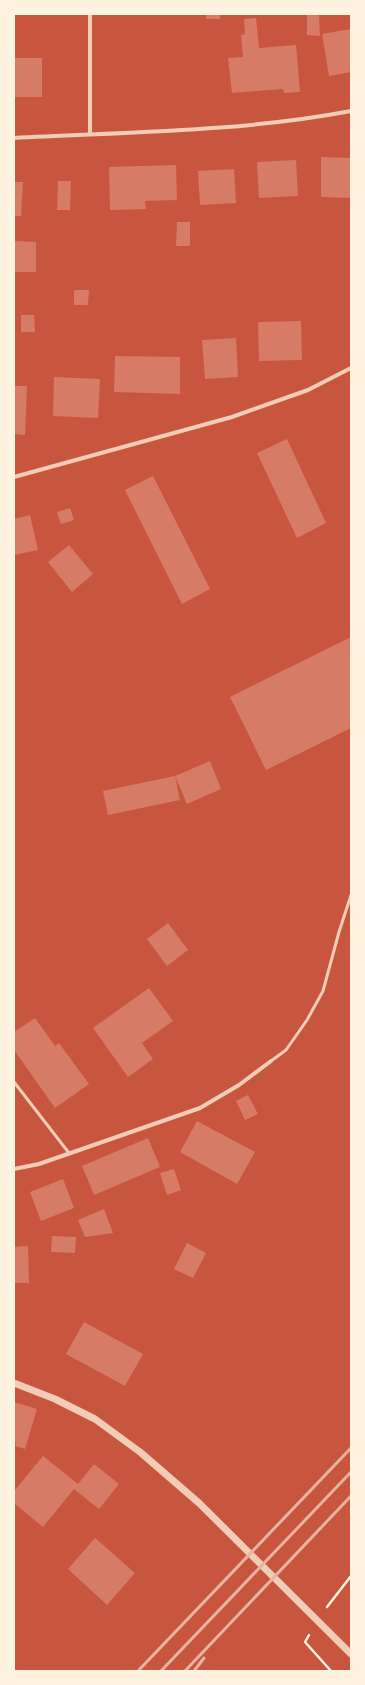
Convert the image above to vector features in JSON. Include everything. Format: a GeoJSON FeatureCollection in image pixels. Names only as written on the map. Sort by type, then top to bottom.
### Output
{"type":"FeatureCollection","features":[{"type":"Feature","properties":{"kind":"street"},"geometry":{"type":"LineString","coordinates":[[90,14],[90,134]]}},
{"type":"Feature","properties":{"kind":"street"},"geometry":{"type":"LineString","coordinates":[[14,138],[233,127],[312,118],[351,111]]}},
{"type":"Feature","properties":{"kind":"street"},"geometry":{"type":"LineString","coordinates":[[14,477],[232,416],[308,390],[351,368]]}},
{"type":"Feature","properties":{"kind":"street"},"geometry":{"type":"LineString","coordinates":[[14,1169],[39,1164],[200,1108],[239,1086],[271,1061]]}},
{"type":"Feature","properties":{"kind":"street"},"geometry":{"type":"LineString","coordinates":[[14,1383],[55,1398],[95,1420],[140,1452],[199,1503],[351,1654]]}},
{"type":"Feature","properties":{"kind":"lane"},"geometry":{"type":"LineString","coordinates":[[271,1061],[286,1050],[307,1020],[322,991],[338,932],[351,895]]}},
{"type":"Feature","properties":{"kind":"lane"},"geometry":{"type":"LineString","coordinates":[[14,1082],[69,1153]]}},
{"type":"Feature","properties":{"kind":"path"},"geometry":{"type":"LineString","coordinates":[[331,1671],[305,1642],[317,1620],[351,1576]]}},
{"type":"Feature","properties":{"kind":"building"},"geometry":{"type":"Polygon","coordinates":[[[206,14],[220,14],[220,19],[206,19],[206,14]]]}},
{"type":"Feature","properties":{"kind":"building"},"geometry":{"type":"Polygon","coordinates":[[[307,14],[319,14],[320,36],[307,35],[307,14]]]}},
{"type":"Feature","properties":{"kind":"building"},"geometry":{"type":"Polygon","coordinates":[[[256,18],[259,48],[296,45],[300,92],[284,93],[283,89],[232,93],[228,58],[243,57],[241,35],[245,34],[244,19],[256,18]]]}},
{"type":"Feature","properties":{"kind":"building"},"geometry":{"type":"Polygon","coordinates":[[[351,29],[351,72],[329,76],[322,34],[351,29]]]}},
{"type":"Feature","properties":{"kind":"building"},"geometry":{"type":"Polygon","coordinates":[[[14,58],[42,58],[42,97],[14,97],[14,58]]]}},
{"type":"Feature","properties":{"kind":"building"},"geometry":{"type":"Polygon","coordinates":[[[321,157],[351,158],[351,198],[321,197],[321,157]]]}},
{"type":"Feature","properties":{"kind":"building"},"geometry":{"type":"Polygon","coordinates":[[[296,160],[298,196],[259,198],[257,162],[296,160]]]}},
{"type":"Feature","properties":{"kind":"building"},"geometry":{"type":"Polygon","coordinates":[[[176,165],[177,200],[145,201],[146,209],[110,210],[109,167],[176,165]]]}},
{"type":"Feature","properties":{"kind":"building"},"geometry":{"type":"Polygon","coordinates":[[[234,169],[236,203],[200,205],[198,171],[234,169]]]}},
{"type":"Feature","properties":{"kind":"building"},"geometry":{"type":"Polygon","coordinates":[[[58,181],[71,181],[70,210],[57,210],[58,181]]]}},
{"type":"Feature","properties":{"kind":"building"},"geometry":{"type":"Polygon","coordinates":[[[14,182],[23,182],[21,216],[14,216],[14,182]]]}},
{"type":"Feature","properties":{"kind":"building"},"geometry":{"type":"Polygon","coordinates":[[[177,222],[190,222],[190,246],[176,246],[177,222]]]}},
{"type":"Feature","properties":{"kind":"building"},"geometry":{"type":"Polygon","coordinates":[[[14,241],[36,242],[36,272],[14,272],[14,241]]]}},
{"type":"Feature","properties":{"kind":"building"},"geometry":{"type":"Polygon","coordinates":[[[74,290],[89,290],[88,305],[74,305],[74,290]]]}},
{"type":"Feature","properties":{"kind":"building"},"geometry":{"type":"Polygon","coordinates":[[[21,315],[34,315],[35,332],[21,332],[21,315]]]}},
{"type":"Feature","properties":{"kind":"building"},"geometry":{"type":"Polygon","coordinates":[[[301,321],[302,360],[259,361],[258,322],[301,321]]]}},
{"type":"Feature","properties":{"kind":"building"},"geometry":{"type":"Polygon","coordinates":[[[236,338],[238,377],[205,379],[202,340],[236,338]]]}},
{"type":"Feature","properties":{"kind":"building"},"geometry":{"type":"Polygon","coordinates":[[[115,356],[180,357],[180,394],[114,392],[115,356]]]}},
{"type":"Feature","properties":{"kind":"building"},"geometry":{"type":"Polygon","coordinates":[[[54,377],[100,379],[98,418],[53,416],[54,377]]]}},
{"type":"Feature","properties":{"kind":"building"},"geometry":{"type":"Polygon","coordinates":[[[14,386],[27,386],[25,435],[14,434],[14,386]]]}},
{"type":"Feature","properties":{"kind":"building"},"geometry":{"type":"Polygon","coordinates":[[[287,439],[326,523],[297,538],[257,453],[287,439]]]}},
{"type":"Feature","properties":{"kind":"building"},"geometry":{"type":"Polygon","coordinates":[[[153,476],[210,589],[182,604],[125,490],[153,476]]]}},
{"type":"Feature","properties":{"kind":"building"},"geometry":{"type":"Polygon","coordinates":[[[70,508],[74,520],[61,524],[57,512],[70,508]]]}},
{"type":"Feature","properties":{"kind":"building"},"geometry":{"type":"Polygon","coordinates":[[[30,515],[38,550],[14,555],[14,519],[30,515]]]}},
{"type":"Feature","properties":{"kind":"building"},"geometry":{"type":"Polygon","coordinates":[[[69,545],[93,574],[72,592],[48,562],[69,545]]]}},
{"type":"Feature","properties":{"kind":"building"},"geometry":{"type":"Polygon","coordinates":[[[351,637],[351,728],[266,770],[230,697],[351,637]]]}},
{"type":"Feature","properties":{"kind":"building"},"geometry":{"type":"Polygon","coordinates":[[[210,761],[221,789],[187,804],[175,776],[210,761]]]}},
{"type":"Feature","properties":{"kind":"building"},"geometry":{"type":"Polygon","coordinates":[[[175,776],[180,800],[108,815],[103,791],[175,776]]]}},
{"type":"Feature","properties":{"kind":"building"},"geometry":{"type":"Polygon","coordinates":[[[168,923],[188,950],[167,966],[147,939],[168,923]]]}},
{"type":"Feature","properties":{"kind":"building"},"geometry":{"type":"Polygon","coordinates":[[[149,988],[173,1021],[142,1043],[153,1059],[128,1077],[93,1028],[149,988]]]}},
{"type":"Feature","properties":{"kind":"building"},"geometry":{"type":"Polygon","coordinates":[[[35,1018],[55,1046],[59,1043],[89,1084],[55,1108],[14,1050],[14,1032],[35,1018]]]}},
{"type":"Feature","properties":{"kind":"building"},"geometry":{"type":"Polygon","coordinates":[[[248,1095],[258,1114],[245,1120],[236,1101],[248,1095]]]}},
{"type":"Feature","properties":{"kind":"building"},"geometry":{"type":"Polygon","coordinates":[[[197,1121],[255,1152],[237,1184],[180,1152],[197,1121]]]}},
{"type":"Feature","properties":{"kind":"building"},"geometry":{"type":"Polygon","coordinates":[[[148,1138],[160,1167],[94,1195],[82,1166],[148,1138]]]}},
{"type":"Feature","properties":{"kind":"building"},"geometry":{"type":"Polygon","coordinates":[[[174,1169],[181,1190],[167,1195],[160,1173],[174,1169]]]}},
{"type":"Feature","properties":{"kind":"building"},"geometry":{"type":"Polygon","coordinates":[[[63,1179],[74,1208],[41,1221],[30,1192],[63,1179]]]}},
{"type":"Feature","properties":{"kind":"building"},"geometry":{"type":"Polygon","coordinates":[[[104,1209],[113,1233],[85,1237],[78,1220],[104,1209]]]}},
{"type":"Feature","properties":{"kind":"building"},"geometry":{"type":"Polygon","coordinates":[[[52,1236],[76,1237],[75,1253],[51,1252],[52,1236]]]}},
{"type":"Feature","properties":{"kind":"building"},"geometry":{"type":"Polygon","coordinates":[[[187,1243],[206,1253],[193,1278],[174,1269],[187,1243]]]}},
{"type":"Feature","properties":{"kind":"building"},"geometry":{"type":"Polygon","coordinates":[[[28,1246],[29,1283],[14,1283],[14,1247],[28,1246]]]}},
{"type":"Feature","properties":{"kind":"building"},"geometry":{"type":"Polygon","coordinates":[[[84,1322],[143,1354],[125,1386],[66,1354],[84,1322]]]}},
{"type":"Feature","properties":{"kind":"building"},"geometry":{"type":"Polygon","coordinates":[[[14,1402],[37,1409],[25,1449],[15,1446],[16,1443],[14,1442],[14,1402]]]}},
{"type":"Feature","properties":{"kind":"building"},"geometry":{"type":"Polygon","coordinates":[[[43,1456],[78,1484],[94,1464],[119,1484],[99,1509],[74,1489],[43,1527],[14,1503],[14,1491],[43,1456]]]}},
{"type":"Feature","properties":{"kind":"building"},"geometry":{"type":"Polygon","coordinates":[[[95,1538],[135,1573],[107,1605],[68,1569],[95,1538]]]}},
{"type":"Feature","properties":{"kind":"railway"},"geometry":{"type":"LineString","coordinates":[[138,1671],[351,1448]]}},
{"type":"Feature","properties":{"kind":"railway"},"geometry":{"type":"LineString","coordinates":[[161,1671],[351,1472]]}},
{"type":"Feature","properties":{"kind":"railway"},"geometry":{"type":"LineString","coordinates":[[185,1671],[351,1496]]}},
{"type":"Feature","properties":{"kind":"railway"},"geometry":{"type":"LineString","coordinates":[[194,1671],[204,1658]]}}]}
